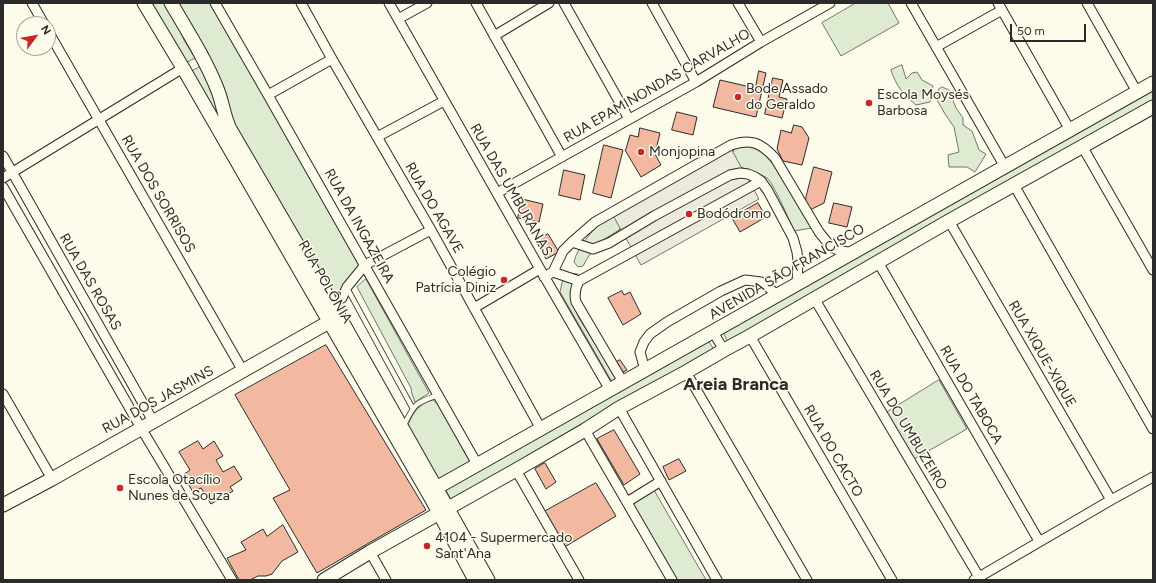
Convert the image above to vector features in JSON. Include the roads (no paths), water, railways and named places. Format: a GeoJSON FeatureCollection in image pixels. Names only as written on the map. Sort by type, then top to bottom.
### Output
{"type":"FeatureCollection","features":[{"type":"Feature","properties":{"kind":"main road","name":"RUA POLÔNIA"},"geometry":{"type":"LineString","coordinates":[[144,3],[334,319],[403,429],[433,493]]}},
{"type":"Feature","properties":{"kind":"main road","name":"RUA POLÔNIA"},"geometry":{"type":"LineString","coordinates":[[171,3],[200,51],[218,90],[225,119],[230,129],[334,319],[433,493],[475,580]]}},
{"type":"Feature","properties":{"kind":"main road"},"geometry":{"type":"LineString","coordinates":[[183,68],[196,62],[199,59],[200,51]]}},
{"type":"Feature","properties":{"kind":"main road","name":"AVENIDA SÃO FRANCISCO"},"geometry":{"type":"LineString","coordinates":[[433,493],[477,464],[1153,83]]}},
{"type":"Feature","properties":{"kind":"main road"},"geometry":{"type":"LineString","coordinates":[[324,580],[370,552],[443,512],[585,430],[620,408],[750,336],[949,221],[1082,146],[1152,110]]}},
{"type":"Feature","properties":{"kind":"main road","name":"RUA DOS JASMINS"},"geometry":{"type":"LineString","coordinates":[[3,506],[334,319]]}},
{"type":"Feature","properties":{"kind":"main road","name":"RUA POLÔNIA"},"geometry":{"type":"LineString","coordinates":[[443,512],[488,580]]}},
{"type":"Feature","properties":{"kind":"street"},"geometry":{"type":"LineString","coordinates":[[32,3],[39,16]]}},
{"type":"Feature","properties":{"kind":"street","name":"RUA DA INGAZEIRA"},"geometry":{"type":"LineString","coordinates":[[215,3],[477,464]]}},
{"type":"Feature","properties":{"kind":"street","name":"RUA DO AGAVE"},"geometry":{"type":"LineString","coordinates":[[301,3],[376,137],[432,230],[541,428]]}},
{"type":"Feature","properties":{"kind":"street","name":"RUA DAS UMBURANAS"},"geometry":{"type":"LineString","coordinates":[[389,3],[610,390]]}},
{"type":"Feature","properties":{"kind":"street"},"geometry":{"type":"LineString","coordinates":[[398,19],[427,3]]}},
{"type":"Feature","properties":{"kind":"street"},"geometry":{"type":"LineString","coordinates":[[476,3],[562,157]]}},
{"type":"Feature","properties":{"kind":"street"},"geometry":{"type":"LineString","coordinates":[[494,36],[549,3]]}},
{"type":"Feature","properties":{"kind":"street"},"geometry":{"type":"LineString","coordinates":[[564,3],[629,119]]}},
{"type":"Feature","properties":{"kind":"street"},"geometry":{"type":"LineString","coordinates":[[652,3],[696,82]]}},
{"type":"Feature","properties":{"kind":"street"},"geometry":{"type":"LineString","coordinates":[[738,3],[762,42]]}},
{"type":"Feature","properties":{"kind":"street"},"geometry":{"type":"LineString","coordinates":[[911,3],[1005,167]]}},
{"type":"Feature","properties":{"kind":"street"},"geometry":{"type":"LineString","coordinates":[[1086,3],[1137,92]]}},
{"type":"Feature","properties":{"kind":"street","name":"RUA EPAMINONDAS CARVALHO"},"geometry":{"type":"LineString","coordinates":[[497,193],[696,82],[827,4]]}},
{"type":"Feature","properties":{"kind":"street"},"geometry":{"type":"LineString","coordinates":[[936,47],[1000,6],[1070,130]]}},
{"type":"Feature","properties":{"kind":"street","name":"RUA DOS SORRISOS"},"geometry":{"type":"LineString","coordinates":[[56,45],[243,371]]}},
{"type":"Feature","properties":{"kind":"street"},"geometry":{"type":"LineString","coordinates":[[268,95],[332,59]]}},
{"type":"Feature","properties":{"kind":"street"},"geometry":{"type":"LineString","coordinates":[[3,178],[183,68]]}},
{"type":"Feature","properties":{"kind":"street"},"geometry":{"type":"LineString","coordinates":[[376,137],[444,101]]}},
{"type":"Feature","properties":{"kind":"street"},"geometry":{"type":"LineString","coordinates":[[553,272],[562,251],[595,222],[731,144],[747,141],[767,148],[775,158],[819,232],[826,241],[838,250],[852,253]]}},
{"type":"Feature","properties":{"kind":"street"},"geometry":{"type":"LineString","coordinates":[[1082,146],[1152,267]]}},
{"type":"Feature","properties":{"kind":"street","name":"RUA DAS ROSAS"},"geometry":{"type":"LineString","coordinates":[[3,156],[153,421]]}},
{"type":"Feature","properties":{"kind":"street"},"geometry":{"type":"LineString","coordinates":[[572,242],[594,249],[730,175],[740,173],[748,174],[761,181],[768,191],[793,238],[798,261],[797,284]]}},
{"type":"Feature","properties":{"kind":"street"},"geometry":{"type":"LineString","coordinates":[[623,382],[577,305],[574,295],[579,281],[761,181]]}},
{"type":"Feature","properties":{"kind":"street"},"geometry":{"type":"LineString","coordinates":[[1014,185],[1153,429]]}},
{"type":"Feature","properties":{"kind":"street","name":"RUA DAS ROSAS"},"geometry":{"type":"LineString","coordinates":[[3,187],[142,428],[232,580]]}},
{"type":"Feature","properties":{"kind":"street","name":"RUA XIQUE-XIQUE"},"geometry":{"type":"LineString","coordinates":[[949,221],[1111,500]]}},
{"type":"Feature","properties":{"kind":"street"},"geometry":{"type":"LineString","coordinates":[[342,298],[347,287],[365,265],[432,230]]}},
{"type":"Feature","properties":{"kind":"street","name":"RUA DO TABOCA"},"geometry":{"type":"LineString","coordinates":[[878,262],[1039,541]]}},
{"type":"Feature","properties":{"kind":"street"},"geometry":{"type":"LineString","coordinates":[[474,308],[542,273],[553,272],[579,281]]}},
{"type":"Feature","properties":{"kind":"street"},"geometry":{"type":"LineString","coordinates":[[645,370],[640,352],[644,342],[650,334],[667,322],[721,291],[745,280],[761,282],[777,295]]}},
{"type":"Feature","properties":{"kind":"street","name":"RUA DO UMBUZEIRO"},"geometry":{"type":"LineString","coordinates":[[814,298],[976,578]]}},
{"type":"Feature","properties":{"kind":"street"},"geometry":{"type":"LineString","coordinates":[[713,332],[724,350]]}},
{"type":"Feature","properties":{"kind":"street","name":"RUA DO CACTO"},"geometry":{"type":"LineString","coordinates":[[750,336],[892,580]]}},
{"type":"Feature","properties":{"kind":"street"},"geometry":{"type":"LineString","coordinates":[[686,372],[807,580]]}},
{"type":"Feature","properties":{"kind":"street"},"geometry":{"type":"LineString","coordinates":[[3,394],[52,479]]}},
{"type":"Feature","properties":{"kind":"street"},"geometry":{"type":"LineString","coordinates":[[620,408],[717,580]]}},
{"type":"Feature","properties":{"kind":"street"},"geometry":{"type":"LineString","coordinates":[[585,430],[672,580]]}},
{"type":"Feature","properties":{"kind":"street"},"geometry":{"type":"LineString","coordinates":[[516,470],[579,580]]}},
{"type":"Feature","properties":{"kind":"street"},"geometry":{"type":"LineString","coordinates":[[976,578],[1153,477]]}},
{"type":"Feature","properties":{"kind":"street"},"geometry":{"type":"LineString","coordinates":[[627,502],[661,480]]}},
{"type":"Feature","properties":{"kind":"street"},"geometry":{"type":"LineString","coordinates":[[370,552],[386,580]]}},
{"type":"Feature","properties":{"kind":"lane"},"geometry":{"type":"LineString","coordinates":[[347,287],[413,409]]}},
{"type":"Feature","properties":{"kind":"lane"},"geometry":{"type":"LineString","coordinates":[[403,429],[414,406],[424,400],[438,395]]}},
{"type":"Feature","properties":{"kind":"place","name":"Bode Assado do Geraldo"},"geometry":{"type":"Point","coordinates":[738,97]}},
{"type":"Feature","properties":{"kind":"place","name":"Escola Moysés Barbosa"},"geometry":{"type":"Point","coordinates":[869,103]}},
{"type":"Feature","properties":{"kind":"place","name":"Monjopina"},"geometry":{"type":"Point","coordinates":[641,152]}},
{"type":"Feature","properties":{"kind":"place","name":"Bodódromo"},"geometry":{"type":"Point","coordinates":[689,214]}},
{"type":"Feature","properties":{"kind":"place","name":"Colégio Patrícia Diniz"},"geometry":{"type":"Point","coordinates":[504,280]}},
{"type":"Feature","properties":{"kind":"place","name":"Escola Otacílio Nunes de Souza"},"geometry":{"type":"Point","coordinates":[120,488]}},
{"type":"Feature","properties":{"kind":"place","name":"4104 - Supermercado Sant'Ana"},"geometry":{"type":"Point","coordinates":[427,546]}},
{"type":"Feature","properties":{"kind":"district","name":"Areia Branca"},"geometry":{"type":"Point","coordinates":[736,385]}}]}
